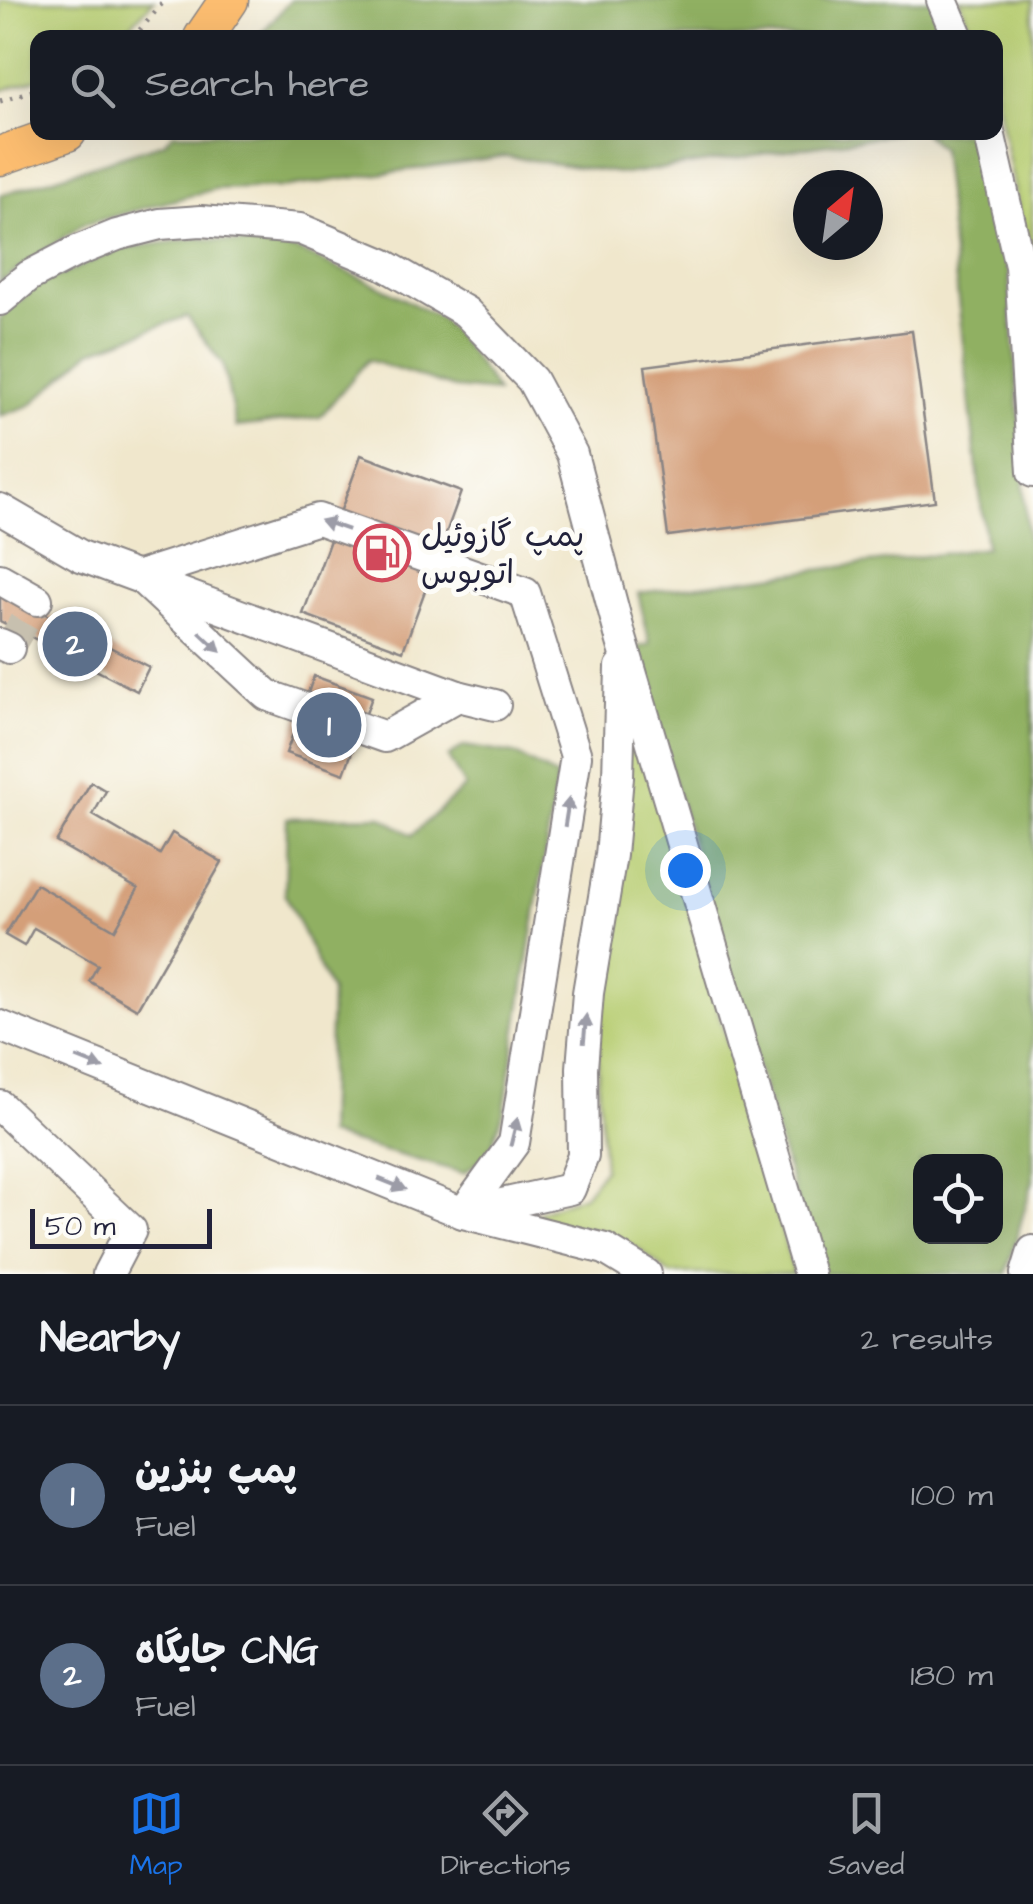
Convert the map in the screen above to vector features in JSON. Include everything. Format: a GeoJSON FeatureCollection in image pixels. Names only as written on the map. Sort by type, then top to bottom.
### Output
{"type":"FeatureCollection","features":[{"type":"Feature","properties":{"kind":"main road"},"geometry":{"type":"LineString","coordinates":[[208,30],[229,0]]}},
{"type":"Feature","properties":{"kind":"main road"},"geometry":{"type":"LineString","coordinates":[[0,156],[45,140]]}},
{"type":"Feature","properties":{"kind":"street"},"geometry":{"type":"LineString","coordinates":[[942,0],[955,30]]}},
{"type":"Feature","properties":{"kind":"street"},"geometry":{"type":"LineString","coordinates":[[991,140],[1020,266],[1033,472]]}},
{"type":"Feature","properties":{"kind":"street"},"geometry":{"type":"LineString","coordinates":[[0,300],[29,276],[75,252],[117,235],[160,224],[201,221],[300,229],[383,264],[466,312],[532,380],[572,454],[622,638],[809,1274]]}},
{"type":"Feature","properties":{"kind":"street"},"geometry":{"type":"LineString","coordinates":[[0,509],[81,556],[458,696],[495,705]]}},
{"type":"Feature","properties":{"kind":"street"},"geometry":{"type":"LineString","coordinates":[[138,576],[318,519],[525,593],[576,756],[514,1143],[463,1213]]}},
{"type":"Feature","properties":{"kind":"street"},"geometry":{"type":"LineString","coordinates":[[138,576],[267,695],[384,737],[458,696]]}},
{"type":"Feature","properties":{"kind":"street"},"geometry":{"type":"LineString","coordinates":[[0,579],[36,600]]}},
{"type":"Feature","properties":{"kind":"street"},"geometry":{"type":"LineString","coordinates":[[463,1213],[570,1189],[582,1156],[582,1068],[588,993],[613,835],[622,638]]}},
{"type":"Feature","properties":{"kind":"street"},"geometry":{"type":"LineString","coordinates":[[0,1026],[463,1213],[604,1250],[646,1274]]}},
{"type":"Feature","properties":{"kind":"street"},"geometry":{"type":"LineString","coordinates":[[0,1106],[130,1230],[108,1274]]}},
{"type":"Feature","properties":{"kind":"street"},"geometry":{"type":"LineString","coordinates":[[1026,1274],[1033,1251]]}},
{"type":"Feature","properties":{"kind":"path"},"geometry":{"type":"LineString","coordinates":[[140,30],[165,0]]}},
{"type":"Feature","properties":{"kind":"path"},"geometry":{"type":"LineString","coordinates":[[0,101],[30,92]]}},
{"type":"Feature","properties":{"kind":"green space"},"geometry":{"type":"Polygon","coordinates":[[[0,0],[154,0],[126,30],[30,30],[30,81],[0,91],[0,0]]]}},
{"type":"Feature","properties":{"kind":"green space"},"geometry":{"type":"Polygon","coordinates":[[[291,0],[933,0],[943,30],[264,30],[291,0]]]}},
{"type":"Feature","properties":{"kind":"green space"},"geometry":{"type":"Polygon","coordinates":[[[959,0],[1033,0],[1033,305],[1031,272],[1003,132],[1003,30],[972,30],[959,0]]]}},
{"type":"Feature","properties":{"kind":"green space"},"geometry":{"type":"Polygon","coordinates":[[[855,140],[625,174],[505,156],[288,187],[215,189],[82,225],[0,282],[0,195],[164,143],[855,140]]]}},
{"type":"Feature","properties":{"kind":"green space"},"geometry":{"type":"Polygon","coordinates":[[[931,140],[978,140],[1009,273],[1033,617],[1033,1180],[1006,1274],[818,1274],[635,648],[650,644],[638,593],[986,548],[941,149],[931,140]]]}},
{"type":"Feature","properties":{"kind":"green space"},"geometry":{"type":"Polygon","coordinates":[[[199,238],[296,250],[379,286],[440,318],[497,392],[454,388],[368,360],[320,417],[236,427],[223,365],[187,316],[91,351],[31,405],[0,416],[0,318],[38,285],[120,249],[199,238]]]}},
{"type":"Feature","properties":{"kind":"green space"},"geometry":{"type":"Polygon","coordinates":[[[631,709],[794,1274],[670,1274],[639,1249],[602,1231],[536,1221],[541,1211],[584,1195],[604,1169],[598,1081],[599,998],[631,709]]]}},
{"type":"Feature","properties":{"kind":"green space"},"geometry":{"type":"Polygon","coordinates":[[[464,746],[514,754],[557,777],[504,1111],[489,1153],[464,1173],[327,1135],[331,992],[285,894],[287,818],[380,816],[412,835],[465,787],[448,757],[464,746]]]}},
{"type":"Feature","properties":{"kind":"building"},"geometry":{"type":"Polygon","coordinates":[[[912,331],[935,501],[668,536],[645,366],[912,331]]]}},
{"type":"Feature","properties":{"kind":"building","name":"پمپ گازوئیل اتوبوس"},"geometry":{"type":"Polygon","coordinates":[[[361,455],[461,492],[403,651],[303,614],[361,455]]]}},
{"type":"Feature","properties":{"kind":"building"},"geometry":{"type":"Polygon","coordinates":[[[0,591],[149,667],[137,691],[0,621],[0,591]]]}},
{"type":"Feature","properties":{"kind":"building"},"geometry":{"type":"Polygon","coordinates":[[[314,676],[372,697],[344,774],[286,753],[314,676]]]}},
{"type":"Feature","properties":{"kind":"building"},"geometry":{"type":"Polygon","coordinates":[[[91,782],[106,791],[93,815],[160,854],[172,833],[222,862],[137,1009],[89,981],[98,965],[34,928],[24,946],[5,935],[36,884],[115,930],[138,889],[56,842],[91,782]]]}},
{"type":"Feature","properties":{"kind":"tunnel"},"geometry":{"type":"LineString","coordinates":[[9,648],[37,600]]}},
{"type":"Feature","properties":{"kind":"place","name":"پمپ گازوئیل اتوبوس"},"geometry":{"type":"Point","coordinates":[382,553]}},
{"type":"Feature","properties":{"kind":"place","name":"جایگاه CNG"},"geometry":{"type":"Point","coordinates":[75,644]}},
{"type":"Feature","properties":{"kind":"place","name":"پمپ بنزین"},"geometry":{"type":"Point","coordinates":[329,725]}}]}
